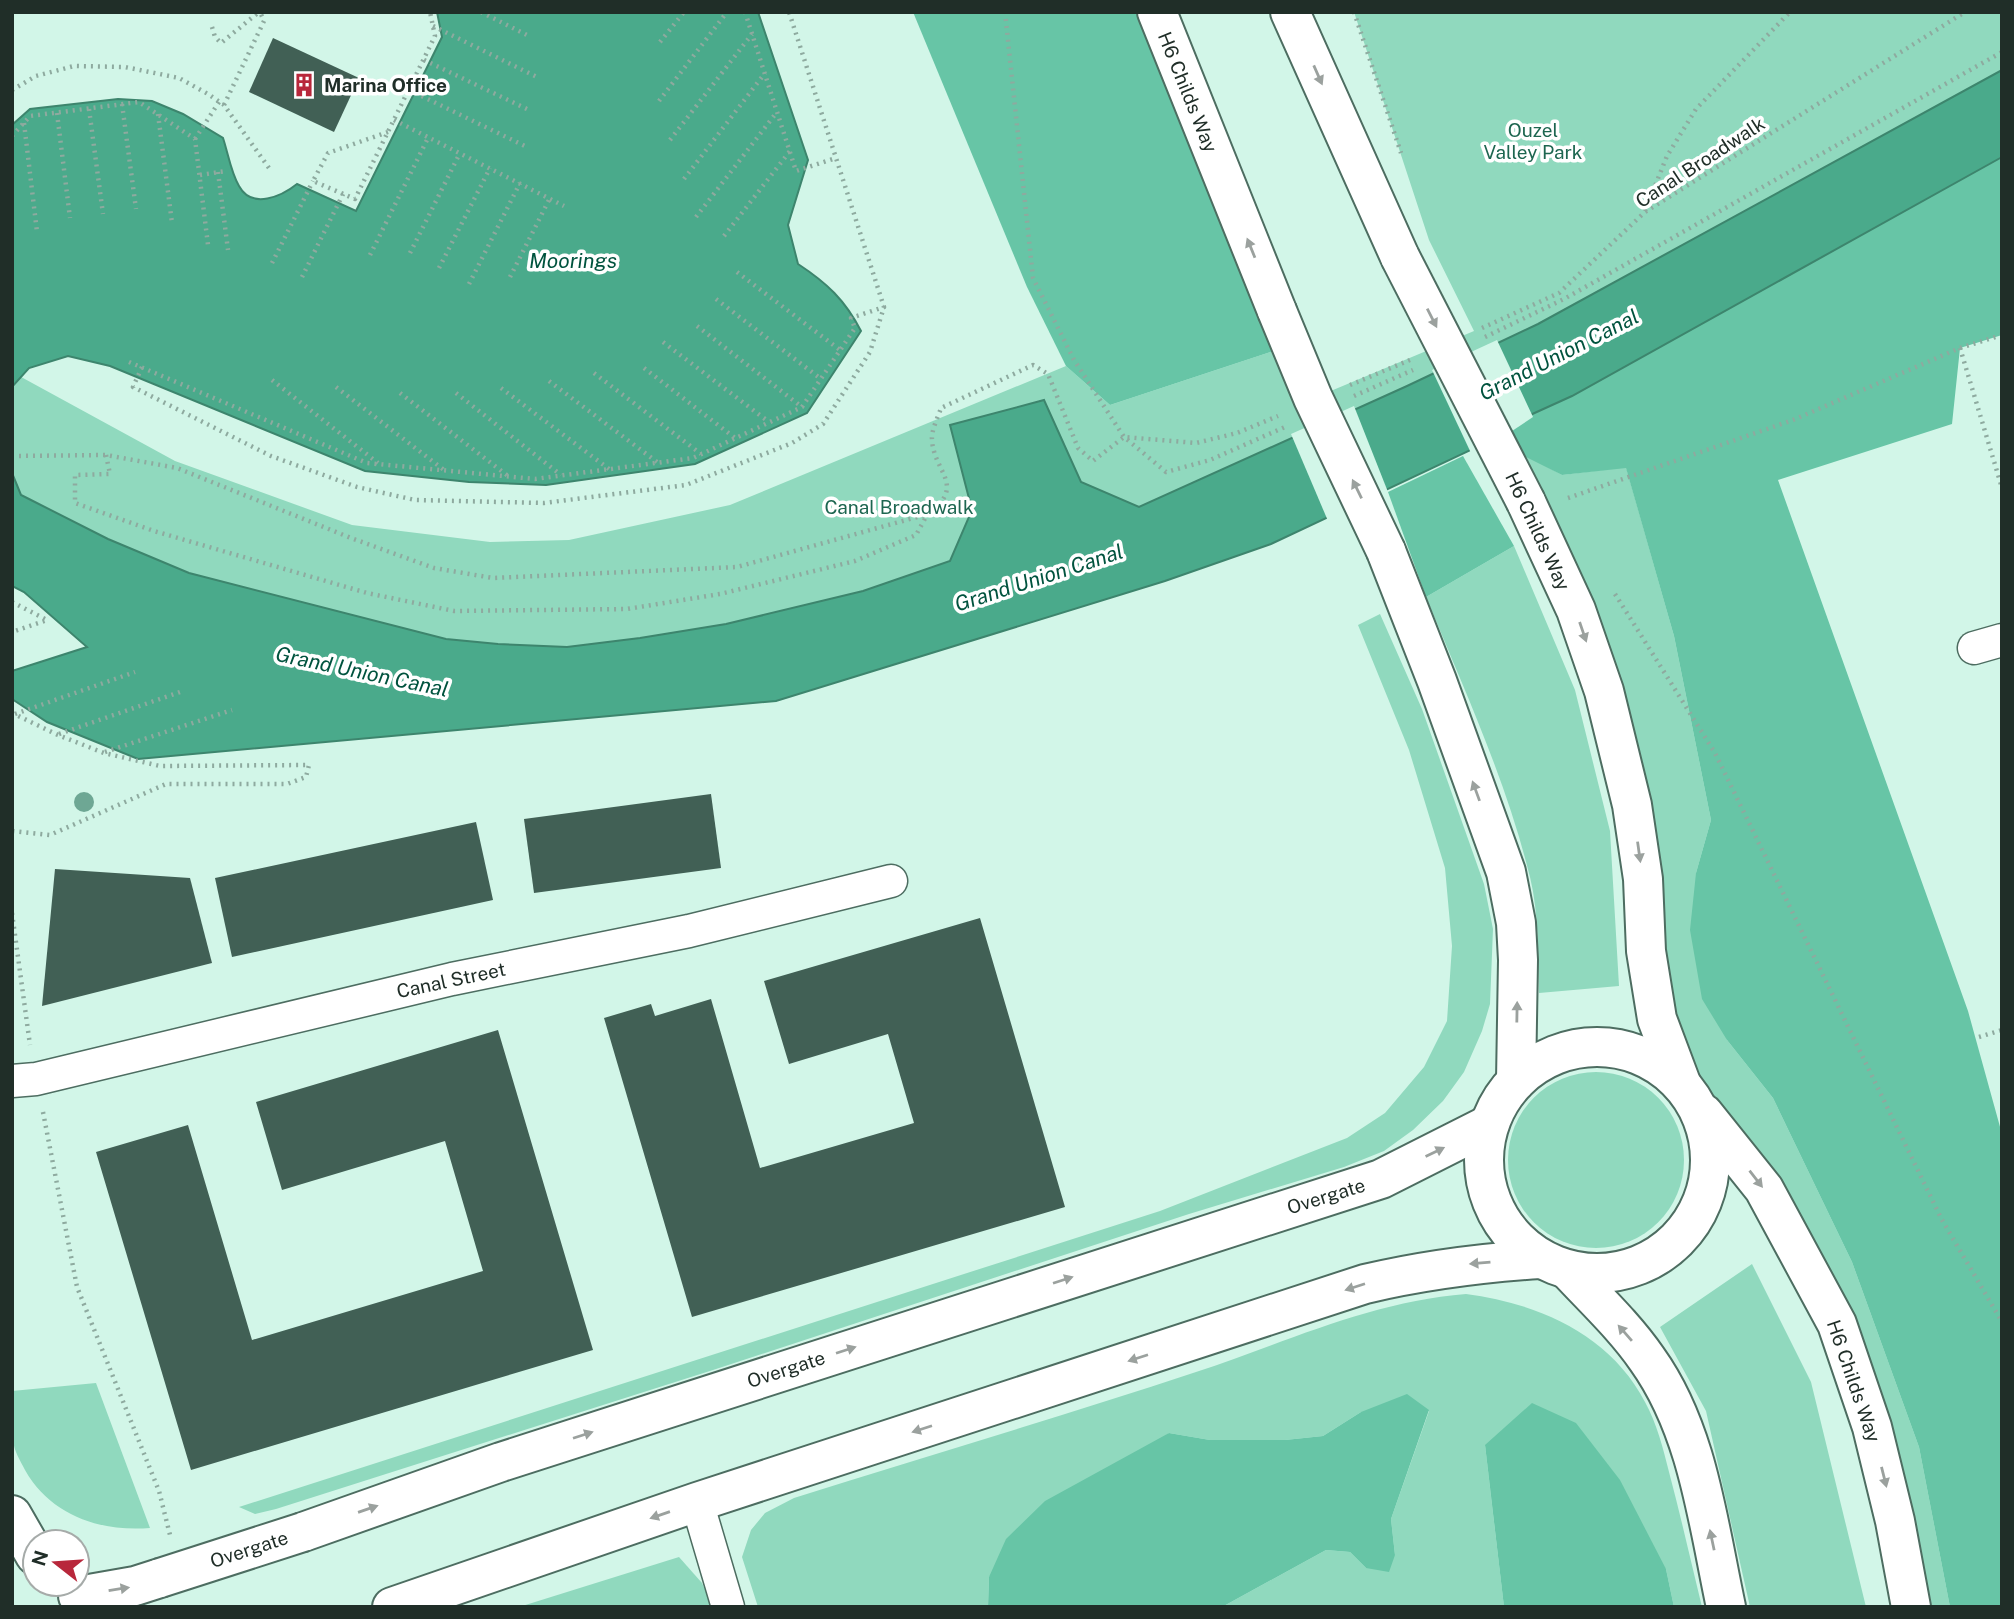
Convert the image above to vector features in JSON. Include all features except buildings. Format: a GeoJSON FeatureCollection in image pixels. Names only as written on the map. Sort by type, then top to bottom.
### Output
{"type":"FeatureCollection","features":[{"type":"Feature","properties":{"kind":"street","name":"H6 Childs Way"},"geometry":{"type":"LineString","coordinates":[[1157,12],[1313,398],[1386,551],[1437,681],[1506,872],[1516,923],[1518,960],[1516,1081]]}},
{"type":"Feature","properties":{"kind":"street","name":"H6 Childs Way"},"geometry":{"type":"LineString","coordinates":[[1290,12],[1400,257],[1541,502],[1604,691],[1632,805],[1643,879],[1646,951],[1657,1019],[1690,1095],[1764,1189],[1837,1324],[1872,1427],[1895,1521],[1911,1607]]}},
{"type":"Feature","properties":{"kind":"street","name":"Canal Street"},"geometry":{"type":"LineString","coordinates":[[24,1080],[452,979],[689,931],[891,881]]}},
{"type":"Feature","properties":{"kind":"street"},"geometry":{"type":"LineString","coordinates":[[392,1607],[697,1502],[1365,1284],[1421,1270],[1472,1264],[1555,1265],[1602,1274],[1634,1268],[1663,1253],[1687,1230],[1703,1202],[1711,1170],[1709,1138],[1690,1095],[1652,1059],[1618,1048],[1580,1047],[1545,1058],[1516,1081],[1499,1101],[1488,1125],[1483,1156],[1487,1186],[1498,1215],[1516,1240],[1555,1265],[1647,1358],[1675,1406],[1697,1471],[1726,1607]]}},
{"type":"Feature","properties":{"kind":"street","name":"Overgate"},"geometry":{"type":"LineString","coordinates":[[91,1593],[135,1586],[160,1578],[303,1532],[514,1458],[1381,1178],[1488,1125]]}},
{"type":"Feature","properties":{"kind":"street"},"geometry":{"type":"LineString","coordinates":[[697,1502],[728,1607]]}},
{"type":"Feature","properties":{"kind":"street"},"geometry":{"type":"LineString","coordinates":[[12,1515],[21,1531]]}},
{"type":"Feature","properties":{"kind":"path"},"geometry":{"type":"LineString","coordinates":[[208,245],[195,139],[222,103],[264,21],[259,12],[221,43],[215,37],[212,27]]}},
{"type":"Feature","properties":{"kind":"path"},"geometry":{"type":"LineString","coordinates":[[313,181],[355,199],[435,36],[430,12]]}},
{"type":"Feature","properties":{"kind":"path"},"geometry":{"type":"LineString","coordinates":[[481,12],[529,36]]}},
{"type":"Feature","properties":{"kind":"path"},"geometry":{"type":"LineString","coordinates":[[660,43],[684,12]]}},
{"type":"Feature","properties":{"kind":"path"},"geometry":{"type":"LineString","coordinates":[[659,101],[727,12]]}},
{"type":"Feature","properties":{"kind":"path"},"geometry":{"type":"LineString","coordinates":[[745,12],[796,171],[836,158]]}},
{"type":"Feature","properties":{"kind":"path"},"geometry":{"type":"LineString","coordinates":[[142,367],[133,387],[271,456],[357,487],[415,499],[544,503],[686,485],[792,443],[823,424],[870,352],[884,307],[789,12]]}},
{"type":"Feature","properties":{"kind":"path"},"geometry":{"type":"LineString","coordinates":[[1005,12],[1033,278],[1074,360],[1124,437],[1166,472],[1210,460],[1286,426]]}},
{"type":"Feature","properties":{"kind":"path"},"geometry":{"type":"LineString","coordinates":[[1354,12],[1404,164]]}},
{"type":"Feature","properties":{"kind":"path"},"geometry":{"type":"LineString","coordinates":[[1645,212],[1667,156],[1696,109],[1790,12]]}},
{"type":"Feature","properties":{"kind":"path","name":"Canal Broadwalk"},"geometry":{"type":"LineString","coordinates":[[1479,330],[1559,293],[1645,212],[1965,12]]}},
{"type":"Feature","properties":{"kind":"path"},"geometry":{"type":"LineString","coordinates":[[433,26],[539,78]]}},
{"type":"Feature","properties":{"kind":"path"},"geometry":{"type":"LineString","coordinates":[[670,140],[752,34]]}},
{"type":"Feature","properties":{"kind":"path"},"geometry":{"type":"LineString","coordinates":[[1477,341],[1564,299],[2002,52]]}},
{"type":"Feature","properties":{"kind":"path"},"geometry":{"type":"LineString","coordinates":[[424,60],[527,109]]}},
{"type":"Feature","properties":{"kind":"path"},"geometry":{"type":"LineString","coordinates":[[12,90],[36,76],[74,66],[125,67],[179,78],[222,103],[269,168]]}},
{"type":"Feature","properties":{"kind":"path"},"geometry":{"type":"LineString","coordinates":[[684,179],[765,73]]}},
{"type":"Feature","properties":{"kind":"path"},"geometry":{"type":"LineString","coordinates":[[409,90],[527,147]]}},
{"type":"Feature","properties":{"kind":"path"},"geometry":{"type":"LineString","coordinates":[[12,136],[30,116],[139,102],[195,139]]}},
{"type":"Feature","properties":{"kind":"path"},"geometry":{"type":"LineString","coordinates":[[122,104],[136,209]]}},
{"type":"Feature","properties":{"kind":"path"},"geometry":{"type":"LineString","coordinates":[[89,108],[103,214]]}},
{"type":"Feature","properties":{"kind":"path"},"geometry":{"type":"LineString","coordinates":[[696,216],[777,112]]}},
{"type":"Feature","properties":{"kind":"path"},"geometry":{"type":"LineString","coordinates":[[57,113],[70,218]]}},
{"type":"Feature","properties":{"kind":"path"},"geometry":{"type":"LineString","coordinates":[[158,114],[172,223]]}},
{"type":"Feature","properties":{"kind":"path"},"geometry":{"type":"LineString","coordinates":[[394,120],[565,206]]}},
{"type":"Feature","properties":{"kind":"path"},"geometry":{"type":"LineString","coordinates":[[24,123],[37,232]]}},
{"type":"Feature","properties":{"kind":"path"},"geometry":{"type":"LineString","coordinates":[[272,262],[328,153],[388,132]]}},
{"type":"Feature","properties":{"kind":"path"},"geometry":{"type":"LineString","coordinates":[[370,255],[428,138]]}},
{"type":"Feature","properties":{"kind":"path"},"geometry":{"type":"LineString","coordinates":[[723,236],[790,151]]}},
{"type":"Feature","properties":{"kind":"path"},"geometry":{"type":"LineString","coordinates":[[410,253],[460,153]]}},
{"type":"Feature","properties":{"kind":"path"},"geometry":{"type":"LineString","coordinates":[[439,268],[490,168]]}},
{"type":"Feature","properties":{"kind":"path"},"geometry":{"type":"LineString","coordinates":[[200,175],[226,171]]}},
{"type":"Feature","properties":{"kind":"path"},"geometry":{"type":"LineString","coordinates":[[218,172],[228,250]]}},
{"type":"Feature","properties":{"kind":"path"},"geometry":{"type":"LineString","coordinates":[[469,284],[520,183]]}},
{"type":"Feature","properties":{"kind":"path"},"geometry":{"type":"LineString","coordinates":[[302,277],[343,194]]}},
{"type":"Feature","properties":{"kind":"path"},"geometry":{"type":"LineString","coordinates":[[510,276],[550,198]]}},
{"type":"Feature","properties":{"kind":"path"},"geometry":{"type":"LineString","coordinates":[[737,272],[840,350]]}},
{"type":"Feature","properties":{"kind":"path"},"geometry":{"type":"LineString","coordinates":[[716,299],[821,379]]}},
{"type":"Feature","properties":{"kind":"path"},"geometry":{"type":"LineString","coordinates":[[129,362],[367,463],[535,478],[692,458],[802,407],[855,328],[851,318],[884,307]]}},
{"type":"Feature","properties":{"kind":"path"},"geometry":{"type":"LineString","coordinates":[[697,326],[802,407]]}},
{"type":"Feature","properties":{"kind":"path"},"geometry":{"type":"LineString","coordinates":[[1541,502],[1793,420],[1960,348],[2002,335]]}},
{"type":"Feature","properties":{"kind":"path"},"geometry":{"type":"LineString","coordinates":[[663,342],[769,422]]}},
{"type":"Feature","properties":{"kind":"path"},"geometry":{"type":"LineString","coordinates":[[1960,348],[2002,488]]}},
{"type":"Feature","properties":{"kind":"path"},"geometry":{"type":"LineString","coordinates":[[106,455],[110,474],[75,475],[75,503],[155,531],[367,593],[454,611],[627,609],[720,594],[855,561],[916,535],[928,514],[942,503],[947,485],[932,439],[941,408],[1033,365],[1048,374],[1078,448],[1093,461],[1124,437]]}},
{"type":"Feature","properties":{"kind":"path"},"geometry":{"type":"LineString","coordinates":[[644,368],[736,438]]}},
{"type":"Feature","properties":{"kind":"path"},"geometry":{"type":"LineString","coordinates":[[1350,398],[1414,369]]}},
{"type":"Feature","properties":{"kind":"path"},"geometry":{"type":"LineString","coordinates":[[594,373],[701,454]]}},
{"type":"Feature","properties":{"kind":"path"},"geometry":{"type":"LineString","coordinates":[[272,380],[379,464]]}},
{"type":"Feature","properties":{"kind":"path"},"geometry":{"type":"LineString","coordinates":[[548,381],[658,462]]}},
{"type":"Feature","properties":{"kind":"path"},"geometry":{"type":"LineString","coordinates":[[337,387],[445,471]]}},
{"type":"Feature","properties":{"kind":"path"},"geometry":{"type":"LineString","coordinates":[[501,388],[609,469]]}},
{"type":"Feature","properties":{"kind":"path"},"geometry":{"type":"LineString","coordinates":[[400,393],[509,477]]}},
{"type":"Feature","properties":{"kind":"path"},"geometry":{"type":"LineString","coordinates":[[456,393],[561,475]]}},
{"type":"Feature","properties":{"kind":"path"},"geometry":{"type":"LineString","coordinates":[[12,456],[106,455],[177,468],[351,538],[434,568],[493,578],[737,566],[928,514]]}},
{"type":"Feature","properties":{"kind":"path"},"geometry":{"type":"LineString","coordinates":[[1614,593],[1715,752],[1942,1220],[2002,1322]]}},
{"type":"Feature","properties":{"kind":"path"},"geometry":{"type":"LineString","coordinates":[[12,602],[47,620],[12,632]]}},
{"type":"Feature","properties":{"kind":"path"},"geometry":{"type":"LineString","coordinates":[[13,714],[135,672]]}},
{"type":"Feature","properties":{"kind":"path"},"geometry":{"type":"LineString","coordinates":[[58,735],[180,692]]}},
{"type":"Feature","properties":{"kind":"path"},"geometry":{"type":"LineString","coordinates":[[104,753],[232,710]]}},
{"type":"Feature","properties":{"kind":"path"},"geometry":{"type":"LineString","coordinates":[[12,831],[50,835],[166,784],[287,784],[306,777],[309,765],[160,766],[104,753],[13,714]]}},
{"type":"Feature","properties":{"kind":"path"},"geometry":{"type":"LineString","coordinates":[[12,913],[27,1031],[24,1080],[77,1287],[159,1491],[172,1543]]}},
{"type":"Feature","properties":{"kind":"path"},"geometry":{"type":"LineString","coordinates":[[1979,1037],[2002,1030]]}},
{"type":"Feature","properties":{"kind":"green space","name":"Canal Broadwalk"},"geometry":{"type":"Polygon","coordinates":[[[1354,12],[2002,12],[2002,70],[1538,324],[1139,507],[1081,482],[1044,400],[951,425],[972,510],[950,561],[863,591],[726,624],[567,647],[446,639],[189,573],[108,539],[12,490],[12,372],[175,461],[352,525],[490,542],[569,540],[730,505],[1066,366],[1110,405],[1292,345],[1314,398],[1474,331],[1429,240],[1354,12]]]}},
{"type":"Feature","properties":{"kind":"green space"},"geometry":{"type":"Polygon","coordinates":[[[1494,438],[1562,475],[1626,467],[1674,636],[1711,820],[1696,873],[1727,1040],[1773,1098],[1852,1262],[1919,1447],[1950,1607],[1911,1607],[1872,1427],[1699,1107],[1681,1083],[1632,805],[1494,438]]]}},
{"type":"Feature","properties":{"kind":"green space"},"geometry":{"type":"Polygon","coordinates":[[[1514,546],[1575,690],[1610,831],[1619,986],[1539,993],[1535,905],[1520,841],[1483,735],[1426,597],[1514,546]]]}},
{"type":"Feature","properties":{"kind":"green space"},"geometry":{"type":"Polygon","coordinates":[[[1380,614],[1422,709],[1484,884],[1493,929],[1490,1004],[1482,1031],[1464,1072],[1443,1101],[1413,1130],[1384,1151],[1344,1167],[1189,1214],[713,1370],[276,1509],[255,1514],[239,1507],[1160,1211],[1347,1138],[1385,1113],[1424,1067],[1447,1021],[1452,946],[1445,868],[1409,750],[1358,625],[1380,614]]]}},
{"type":"Feature","properties":{"kind":"green space"},"geometry":{"type":"Polygon","coordinates":[[[1596,1072],[1630,1078],[1659,1097],[1678,1126],[1684,1160],[1678,1194],[1659,1223],[1630,1242],[1596,1248],[1562,1242],[1533,1223],[1514,1194],[1508,1160],[1514,1126],[1533,1097],[1562,1078],[1596,1072]]]}},
{"type":"Feature","properties":{"kind":"green space"},"geometry":{"type":"Polygon","coordinates":[[[1752,1264],[1811,1382],[1866,1607],[1750,1607],[1706,1411],[1660,1327],[1752,1264]]]}},
{"type":"Feature","properties":{"kind":"green space"},"geometry":{"type":"Polygon","coordinates":[[[1466,1294],[1519,1305],[1569,1326],[1592,1340],[1630,1378],[1649,1410],[1659,1436],[1702,1607],[1674,1607],[1666,1569],[1485,1445],[1504,1607],[1222,1607],[1326,1550],[1350,1552],[1366,1568],[1395,1555],[1391,1519],[1429,1411],[1361,1412],[1323,1436],[1285,1440],[1210,1440],[1169,1433],[989,1577],[988,1607],[758,1607],[742,1557],[751,1530],[765,1513],[794,1498],[1146,1388],[1362,1314],[1431,1298],[1466,1294]]]}},
{"type":"Feature","properties":{"kind":"green space"},"geometry":{"type":"Polygon","coordinates":[[[96,1383],[150,1528],[132,1529],[96,1524],[63,1510],[36,1486],[16,1452],[12,1428],[12,1391],[96,1383]]]}},
{"type":"Feature","properties":{"kind":"green space"},"geometry":{"type":"Polygon","coordinates":[[[679,1557],[702,1583],[713,1607],[519,1607],[679,1557]]]}},
{"type":"Feature","properties":{"kind":"shaded area"},"geometry":{"type":"Polygon","coordinates":[[[913,12],[1157,12],[1292,345],[1110,405],[1066,366],[1027,287],[913,12]]]}},
{"type":"Feature","properties":{"kind":"shaded area"},"geometry":{"type":"Polygon","coordinates":[[[2002,157],[2002,335],[1960,348],[1952,424],[1778,480],[1968,1011],[2002,1134],[2002,1607],[1950,1607],[1919,1447],[1852,1262],[1773,1098],[1727,1040],[1702,999],[1690,930],[1696,873],[1711,820],[1674,636],[1626,468],[1562,475],[1492,440],[1528,416],[1572,396],[2002,157]]]}},
{"type":"Feature","properties":{"kind":"shaded area"},"geometry":{"type":"Polygon","coordinates":[[[1463,456],[1514,546],[1426,597],[1388,492],[1463,456]]]}},
{"type":"Feature","properties":{"kind":"shaded area"},"geometry":{"type":"Polygon","coordinates":[[[1407,1394],[1429,1410],[1391,1519],[1395,1555],[1389,1572],[1366,1568],[1350,1552],[1326,1550],[1222,1607],[988,1607],[989,1577],[1006,1539],[1045,1501],[1169,1433],[1210,1440],[1285,1440],[1323,1436],[1361,1412],[1407,1394]]]}},
{"type":"Feature","properties":{"kind":"shaded area"},"geometry":{"type":"Polygon","coordinates":[[[1532,1403],[1576,1423],[1620,1480],[1666,1569],[1674,1607],[1504,1607],[1485,1445],[1532,1403]]]}},
{"type":"Feature","properties":{"kind":"water","name":"Moorings"},"geometry":{"type":"Polygon","coordinates":[[[437,12],[758,12],[808,160],[788,225],[798,264],[834,293],[861,331],[807,413],[695,464],[546,485],[469,482],[365,471],[110,366],[68,356],[29,368],[12,387],[12,125],[30,109],[118,99],[152,101],[183,114],[223,138],[236,181],[251,198],[275,196],[297,184],[356,211],[442,37],[437,12]]]}},
{"type":"Feature","properties":{"kind":"water","name":"Grand Union Canal"},"geometry":{"type":"Polygon","coordinates":[[[2002,70],[2002,157],[1572,396],[1528,416],[1492,440],[1271,544],[1165,581],[776,701],[138,759],[47,722],[12,699],[12,671],[87,647],[24,592],[12,586],[12,473],[21,495],[108,539],[189,573],[446,639],[567,647],[726,624],[863,591],[950,561],[972,510],[950,425],[1044,400],[1081,482],[1139,507],[1538,324],[2002,70]]]}},
{"type":"Feature","properties":{"kind":"pier"},"geometry":{"type":"Polygon","coordinates":[[[1497,340],[1533,417],[1494,443],[1471,453],[1432,370],[1497,340]]]}},
{"type":"Feature","properties":{"kind":"pier"},"geometry":{"type":"Polygon","coordinates":[[[1354,406],[1388,492],[1328,521],[1291,434],[1354,406]]]}},
{"type":"Feature","properties":{"kind":"place","name":"Marina Office"},"geometry":{"type":"Point","coordinates":[304,85]}},
{"type":"Feature","properties":{"kind":"park label","name":"Ouzel Valley Park"},"geometry":{"type":"Point","coordinates":[1533,141]}}]}
